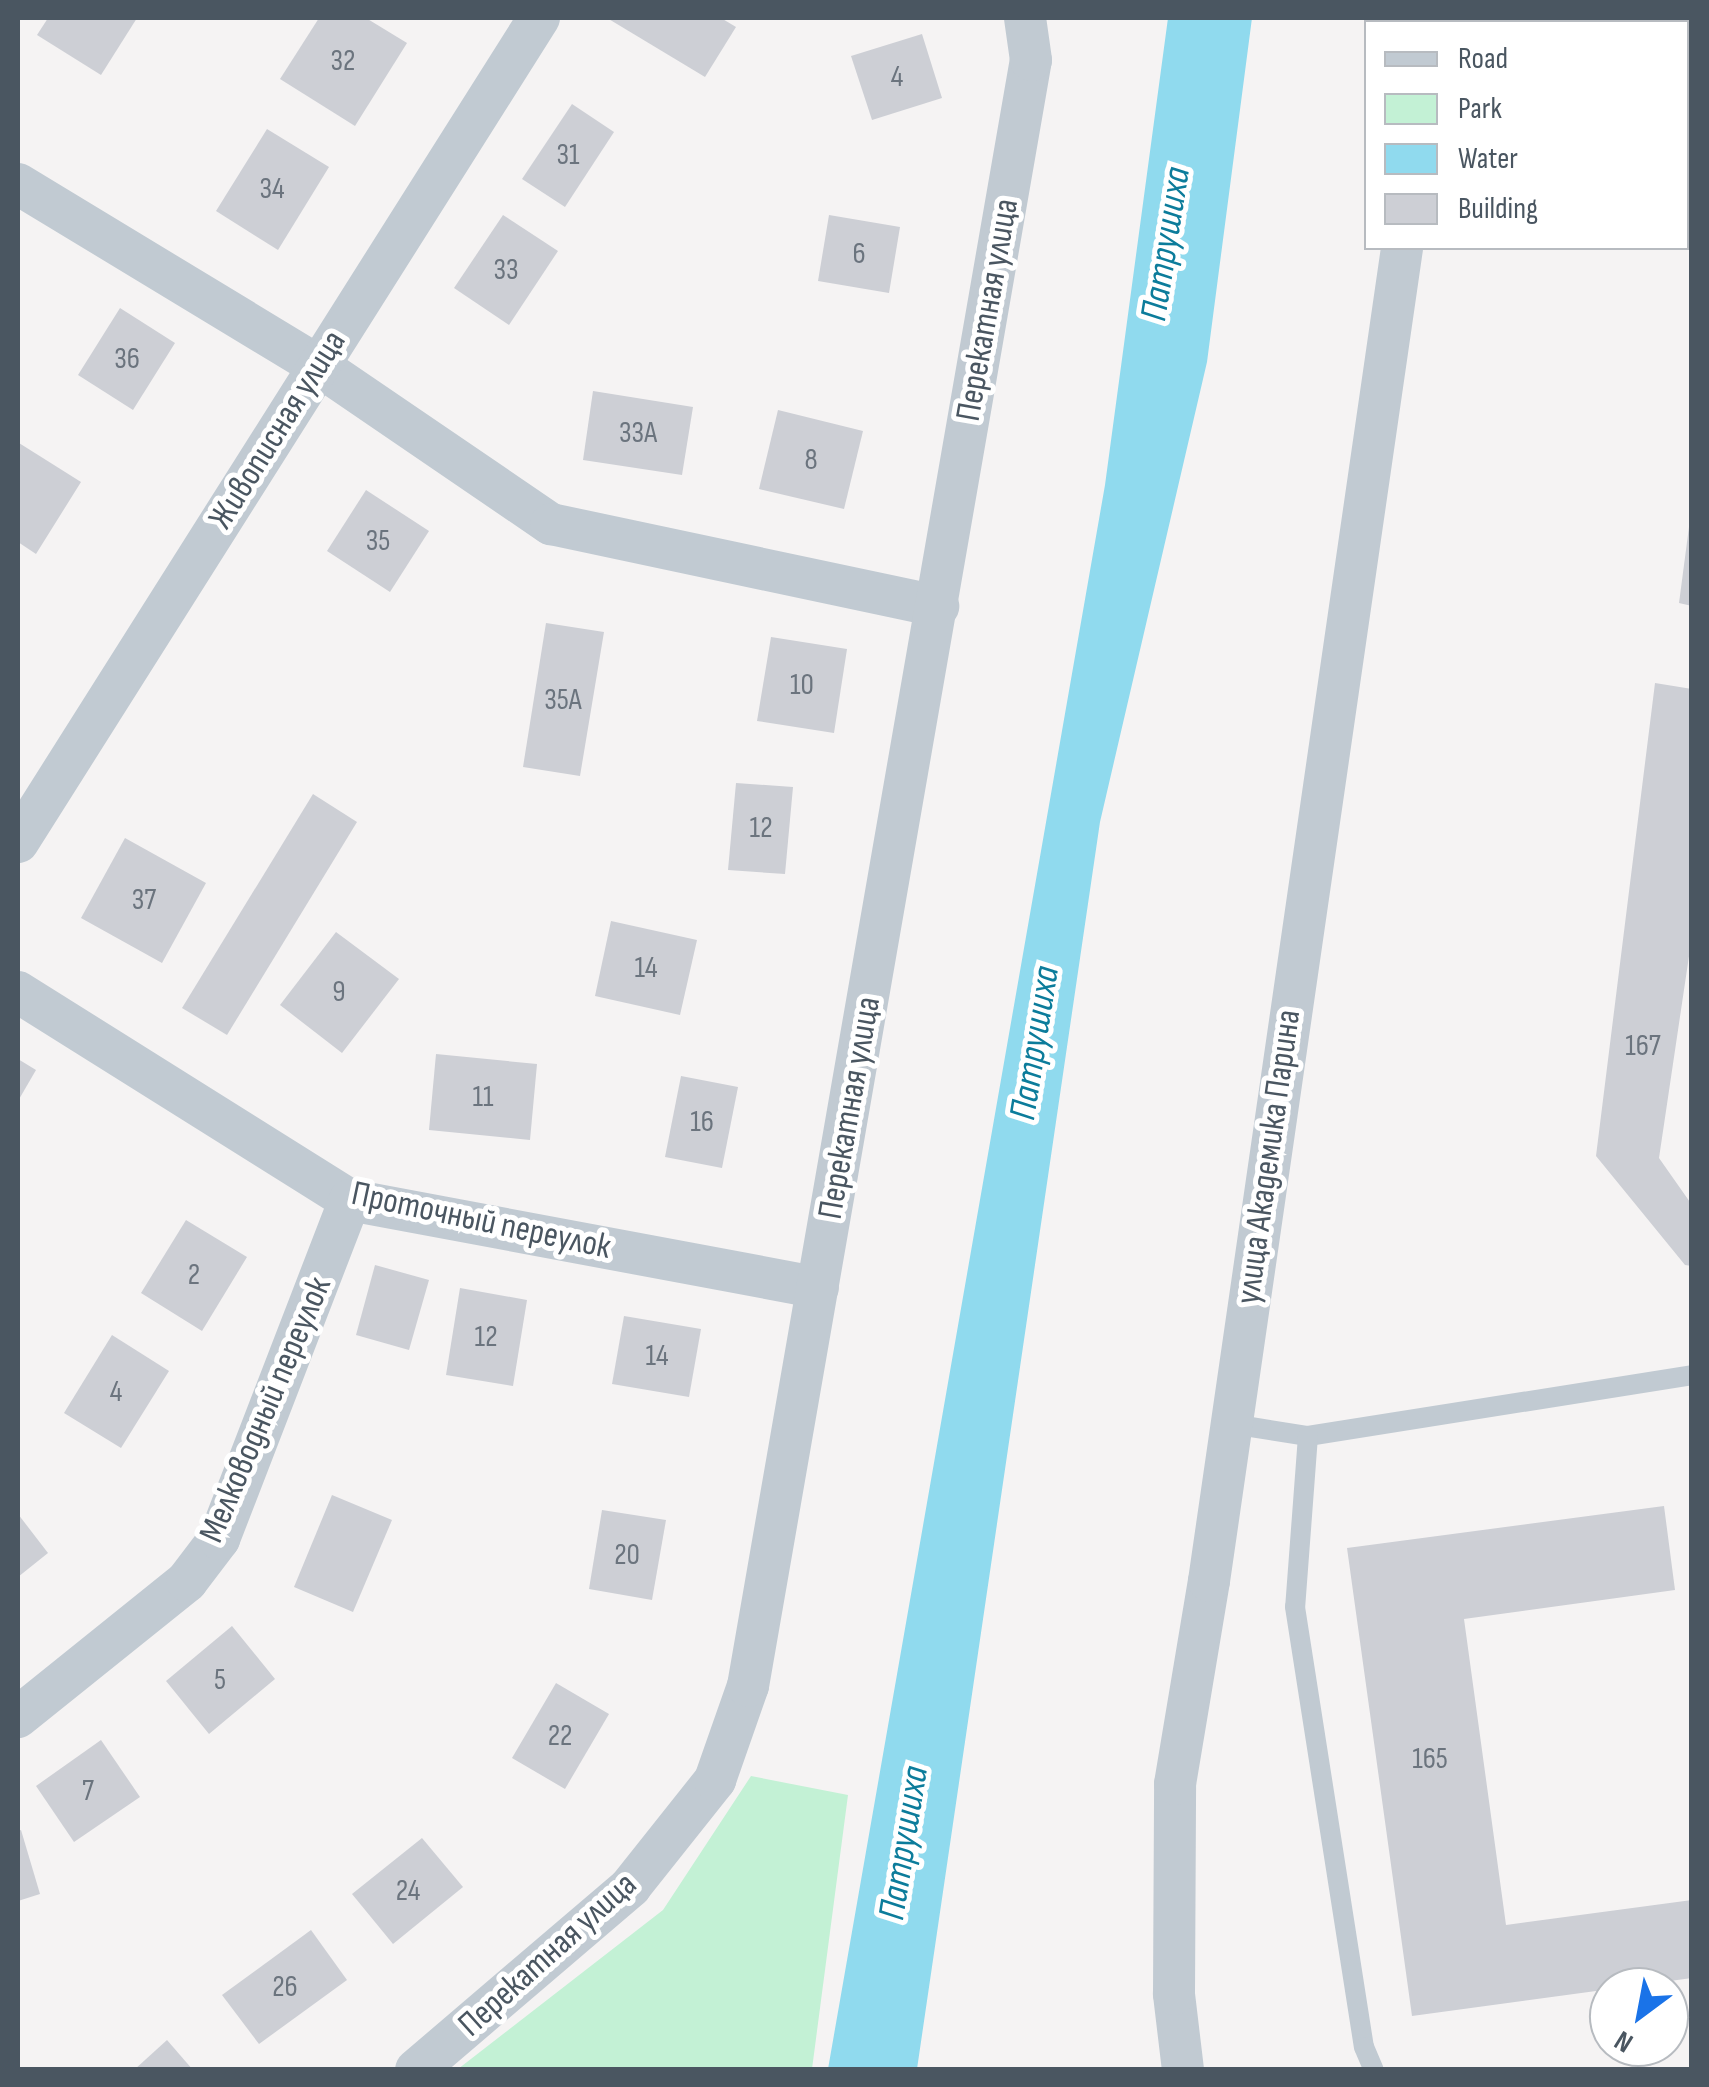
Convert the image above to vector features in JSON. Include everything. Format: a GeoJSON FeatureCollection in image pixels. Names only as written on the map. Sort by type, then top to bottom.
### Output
{"type":"FeatureCollection","features":[{"type":"Feature","properties":{"kind":"street","name":"Живописная улица"},"geometry":{"type":"LineString","coordinates":[[18,842],[539,18]]}},
{"type":"Feature","properties":{"kind":"street","name":"Перекатная улица"},"geometry":{"type":"LineString","coordinates":[[416,2070],[630,1887],[714,1780],[748,1686],[1031,60],[1026,18]]}},
{"type":"Feature","properties":{"kind":"street"},"geometry":{"type":"LineString","coordinates":[[18,184],[319,366],[551,524],[938,606]]}},
{"type":"Feature","properties":{"kind":"street","name":"улица Академика Парина"},"geometry":{"type":"LineString","coordinates":[[1183,2070],[1174,1994],[1175,1784],[1232,1424],[1402,250]]}},
{"type":"Feature","properties":{"kind":"street","name":"Проточный переулок"},"geometry":{"type":"LineString","coordinates":[[18,992],[350,1200],[818,1288]]}},
{"type":"Feature","properties":{"kind":"street","name":"Мелководный переулок"},"geometry":{"type":"LineString","coordinates":[[18,1717],[187,1581],[220,1539],[350,1200]]}},
{"type":"Feature","properties":{"kind":"lane"},"geometry":{"type":"LineString","coordinates":[[1232,1424],[1308,1436],[1692,1375]]}},
{"type":"Feature","properties":{"kind":"lane"},"geometry":{"type":"LineString","coordinates":[[1308,1436],[1294,1607],[1364,2048],[1374,2070]]}},
{"type":"Feature","properties":{"kind":"green space"},"geometry":{"type":"Polygon","coordinates":[[[751,1776],[848,1795],[812,2069],[458,2069],[663,1910],[751,1776]]]}},
{"type":"Feature","properties":{"kind":"water","name":"Патрушиха"},"geometry":{"type":"Polygon","coordinates":[[[1168,18],[1252,18],[1207,362],[1100,822],[917,2069],[828,2069],[1105,485],[1168,18]]]}},
{"type":"Feature","properties":{"kind":"building"},"geometry":{"type":"Polygon","coordinates":[[[48,18],[137,18],[101,75],[37,35],[48,18]]]}},
{"type":"Feature","properties":{"kind":"building"},"geometry":{"type":"Polygon","coordinates":[[[319,18],[366,18],[407,43],[355,126],[280,79],[319,18]]]}},
{"type":"Feature","properties":{"kind":"building"},"geometry":{"type":"Polygon","coordinates":[[[607,18],[721,18],[736,27],[705,77],[607,18]]]}},
{"type":"Feature","properties":{"kind":"building"},"geometry":{"type":"Polygon","coordinates":[[[922,34],[942,98],[872,120],[851,56],[922,34]]]}},
{"type":"Feature","properties":{"kind":"building"},"geometry":{"type":"Polygon","coordinates":[[[572,104],[614,132],[565,207],[522,179],[572,104]]]}},
{"type":"Feature","properties":{"kind":"building"},"geometry":{"type":"Polygon","coordinates":[[[267,129],[329,167],[278,250],[216,211],[267,129]]]}},
{"type":"Feature","properties":{"kind":"building"},"geometry":{"type":"Polygon","coordinates":[[[503,215],[558,251],[509,325],[454,288],[503,215]]]}},
{"type":"Feature","properties":{"kind":"building"},"geometry":{"type":"Polygon","coordinates":[[[829,215],[900,227],[889,293],[818,281],[829,215]]]}},
{"type":"Feature","properties":{"kind":"building"},"geometry":{"type":"Polygon","coordinates":[[[120,308],[175,343],[133,410],[78,375],[120,308]]]}},
{"type":"Feature","properties":{"kind":"building"},"geometry":{"type":"Polygon","coordinates":[[[593,391],[693,407],[682,475],[583,460],[593,391]]]}},
{"type":"Feature","properties":{"kind":"building"},"geometry":{"type":"Polygon","coordinates":[[[778,410],[863,431],[844,509],[759,489],[778,410]]]}},
{"type":"Feature","properties":{"kind":"building"},"geometry":{"type":"Polygon","coordinates":[[[19,443],[81,482],[36,554],[18,542],[19,443]]]}},
{"type":"Feature","properties":{"kind":"building"},"geometry":{"type":"Polygon","coordinates":[[[366,490],[429,531],[390,592],[327,551],[366,490]]]}},
{"type":"Feature","properties":{"kind":"building"},"geometry":{"type":"Polygon","coordinates":[[[1692,527],[1692,606],[1679,603],[1692,527]]]}},
{"type":"Feature","properties":{"kind":"building"},"geometry":{"type":"Polygon","coordinates":[[[546,623],[604,632],[580,776],[523,767],[546,623]]]}},
{"type":"Feature","properties":{"kind":"building"},"geometry":{"type":"Polygon","coordinates":[[[771,637],[847,649],[834,733],[757,721],[771,637]]]}},
{"type":"Feature","properties":{"kind":"building"},"geometry":{"type":"Polygon","coordinates":[[[1655,683],[1692,689],[1692,936],[1659,1158],[1692,1205],[1692,1266],[1685,1265],[1596,1156],[1655,683]]]}},
{"type":"Feature","properties":{"kind":"building"},"geometry":{"type":"Polygon","coordinates":[[[736,783],[793,787],[785,874],[728,870],[736,783]]]}},
{"type":"Feature","properties":{"kind":"building"},"geometry":{"type":"Polygon","coordinates":[[[313,794],[357,822],[227,1035],[182,1008],[313,794]]]}},
{"type":"Feature","properties":{"kind":"building"},"geometry":{"type":"Polygon","coordinates":[[[125,838],[206,883],[162,963],[81,918],[125,838]]]}},
{"type":"Feature","properties":{"kind":"building"},"geometry":{"type":"Polygon","coordinates":[[[611,921],[697,940],[680,1015],[595,996],[611,921]]]}},
{"type":"Feature","properties":{"kind":"building"},"geometry":{"type":"Polygon","coordinates":[[[336,932],[399,979],[342,1053],[280,1005],[336,932]]]}},
{"type":"Feature","properties":{"kind":"building"},"geometry":{"type":"Polygon","coordinates":[[[436,1054],[537,1064],[530,1140],[429,1130],[436,1054]]]}},
{"type":"Feature","properties":{"kind":"building"},"geometry":{"type":"Polygon","coordinates":[[[18,1059],[36,1070],[18,1101],[18,1059]]]}},
{"type":"Feature","properties":{"kind":"building"},"geometry":{"type":"Polygon","coordinates":[[[681,1076],[738,1087],[722,1168],[665,1157],[681,1076]]]}},
{"type":"Feature","properties":{"kind":"building"},"geometry":{"type":"Polygon","coordinates":[[[186,1220],[247,1257],[202,1331],[141,1293],[186,1220]]]}},
{"type":"Feature","properties":{"kind":"building"},"geometry":{"type":"Polygon","coordinates":[[[375,1265],[429,1280],[409,1350],[356,1335],[375,1265]]]}},
{"type":"Feature","properties":{"kind":"building"},"geometry":{"type":"Polygon","coordinates":[[[460,1288],[527,1300],[513,1386],[446,1375],[460,1288]]]}},
{"type":"Feature","properties":{"kind":"building"},"geometry":{"type":"Polygon","coordinates":[[[624,1316],[701,1329],[689,1397],[612,1384],[624,1316]]]}},
{"type":"Feature","properties":{"kind":"building"},"geometry":{"type":"Polygon","coordinates":[[[112,1335],[169,1371],[121,1448],[64,1413],[112,1335]]]}},
{"type":"Feature","properties":{"kind":"building"},"geometry":{"type":"Polygon","coordinates":[[[332,1495],[392,1520],[353,1612],[294,1587],[332,1495]]]}},
{"type":"Feature","properties":{"kind":"building"},"geometry":{"type":"Polygon","coordinates":[[[1664,1506],[1675,1590],[1464,1619],[1506,1925],[1692,1900],[1692,1978],[1689,1978],[1689,1967],[1589,1967],[1589,1992],[1412,2016],[1347,1548],[1664,1506]]]}},
{"type":"Feature","properties":{"kind":"building"},"geometry":{"type":"Polygon","coordinates":[[[602,1510],[666,1520],[652,1600],[589,1589],[602,1510]]]}},
{"type":"Feature","properties":{"kind":"building"},"geometry":{"type":"Polygon","coordinates":[[[18,1514],[48,1553],[18,1577],[18,1514]]]}},
{"type":"Feature","properties":{"kind":"building"},"geometry":{"type":"Polygon","coordinates":[[[232,1626],[275,1679],[209,1734],[166,1681],[232,1626]]]}},
{"type":"Feature","properties":{"kind":"building"},"geometry":{"type":"Polygon","coordinates":[[[556,1683],[609,1714],[565,1789],[512,1758],[556,1683]]]}},
{"type":"Feature","properties":{"kind":"building"},"geometry":{"type":"Polygon","coordinates":[[[101,1740],[140,1797],[74,1842],[36,1786],[101,1740]]]}},
{"type":"Feature","properties":{"kind":"building"},"geometry":{"type":"Polygon","coordinates":[[[21,1830],[40,1894],[18,1901],[18,1831],[21,1830]]]}},
{"type":"Feature","properties":{"kind":"building"},"geometry":{"type":"Polygon","coordinates":[[[422,1838],[463,1887],[393,1944],[352,1894],[422,1838]]]}},
{"type":"Feature","properties":{"kind":"building"},"geometry":{"type":"Polygon","coordinates":[[[311,1930],[347,1980],[259,2044],[222,1995],[311,1930]]]}},
{"type":"Feature","properties":{"kind":"building"},"geometry":{"type":"Polygon","coordinates":[[[167,2040],[193,2070],[134,2070],[167,2040]]]}}]}
